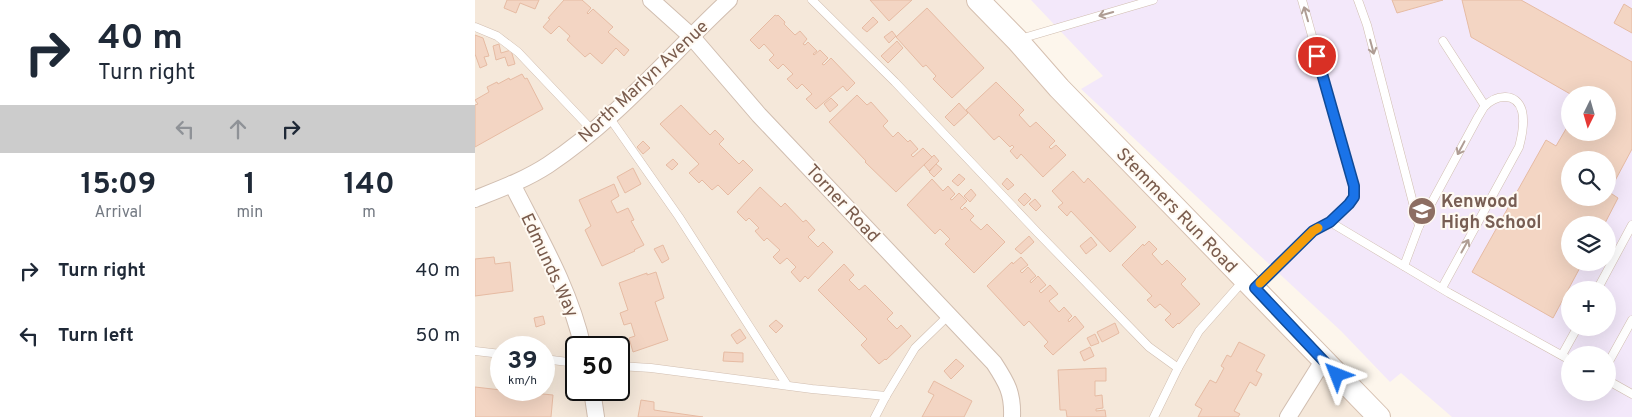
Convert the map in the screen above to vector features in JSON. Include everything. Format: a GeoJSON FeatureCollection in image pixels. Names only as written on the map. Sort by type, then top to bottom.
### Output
{"type":"FeatureCollection","features":[{"type":"Feature","properties":{"kind":"main road","name":"Stemmers Run Road"},"geometry":{"type":"LineString","coordinates":[[978,0],[1017,40],[1059,88],[1379,417]]}},
{"type":"Feature","properties":{"kind":"street","name":"Torner Road"},"geometry":{"type":"LineString","coordinates":[[651,0],[691,36],[759,115],[994,363],[1006,381],[1011,393],[1012,417]]}},
{"type":"Feature","properties":{"kind":"street","name":"North Marlyn Avenue"},"geometry":{"type":"LineString","coordinates":[[475,199],[512,184],[547,165],[609,117],[729,0]]}},
{"type":"Feature","properties":{"kind":"street","name":"Edmunds Way"},"geometry":{"type":"LineString","coordinates":[[512,184],[559,276],[580,336]]}},
{"type":"Feature","properties":{"kind":"street"},"geometry":{"type":"LineString","coordinates":[[1288,417],[1323,360]]}},
{"type":"Feature","properties":{"kind":"street"},"geometry":{"type":"LineString","coordinates":[[594,401],[596,417]]}},
{"type":"Feature","properties":{"kind":"lane"},"geometry":{"type":"LineString","coordinates":[[812,0],[895,82],[1149,347],[1178,368]]}},
{"type":"Feature","properties":{"kind":"lane"},"geometry":{"type":"LineString","coordinates":[[1017,40],[1153,0]]}},
{"type":"Feature","properties":{"kind":"lane"},"geometry":{"type":"LineString","coordinates":[[1154,417],[1178,368],[1199,332],[1250,284],[1313,231],[1330,222],[1354,197],[1354,186],[1302,0]]}},
{"type":"Feature","properties":{"kind":"lane"},"geometry":{"type":"LineString","coordinates":[[1358,0],[1367,24],[1419,226]]}},
{"type":"Feature","properties":{"kind":"lane"},"geometry":{"type":"LineString","coordinates":[[475,27],[497,36],[518,52],[592,130]]}},
{"type":"Feature","properties":{"kind":"lane"},"geometry":{"type":"LineString","coordinates":[[1443,41],[1485,106]]}},
{"type":"Feature","properties":{"kind":"lane"},"geometry":{"type":"LineString","coordinates":[[1404,266],[1419,226],[1485,106],[1499,97],[1509,97],[1518,102],[1522,112],[1523,135],[1519,147],[1442,288]]}},
{"type":"Feature","properties":{"kind":"lane"},"geometry":{"type":"LineString","coordinates":[[609,117],[679,217],[787,385]]}},
{"type":"Feature","properties":{"kind":"lane"},"geometry":{"type":"LineString","coordinates":[[1330,222],[1442,288],[1561,354]]}},
{"type":"Feature","properties":{"kind":"lane"},"geometry":{"type":"LineString","coordinates":[[1602,281],[1632,225]]}},
{"type":"Feature","properties":{"kind":"lane"},"geometry":{"type":"LineString","coordinates":[[875,417],[885,396],[915,348],[949,315]]}},
{"type":"Feature","properties":{"kind":"lane"},"geometry":{"type":"LineString","coordinates":[[1616,349],[1632,320]]}},
{"type":"Feature","properties":{"kind":"lane"},"geometry":{"type":"LineString","coordinates":[[475,351],[490,353]]}},
{"type":"Feature","properties":{"kind":"lane"},"geometry":{"type":"LineString","coordinates":[[630,367],[885,396]]}},
{"type":"Feature","properties":{"kind":"lane"},"geometry":{"type":"LineString","coordinates":[[1616,385],[1632,394]]}},
{"type":"Feature","properties":{"kind":"shaded area"},"geometry":{"type":"Polygon","coordinates":[[[475,0],[977,0],[1379,417],[475,417],[475,0]]]}},
{"type":"Feature","properties":{"kind":"shaded area","name":"Kenwood High School"},"geometry":{"type":"Polygon","coordinates":[[[1031,0],[1632,0],[1632,417],[1452,417],[1401,373],[1390,382],[1341,331],[1081,89],[1103,76],[1031,0]]]}},
{"type":"Feature","properties":{"kind":"building"},"geometry":{"type":"Polygon","coordinates":[[[507,0],[539,0],[535,9],[520,3],[516,13],[504,8],[507,0]]]}},
{"type":"Feature","properties":{"kind":"building"},"geometry":{"type":"Polygon","coordinates":[[[564,0],[582,0],[591,8],[588,14],[593,9],[613,27],[608,32],[629,50],[624,56],[616,48],[602,64],[590,53],[585,57],[567,40],[570,36],[559,26],[551,34],[543,27],[550,19],[548,18],[564,0]]]}},
{"type":"Feature","properties":{"kind":"building"},"geometry":{"type":"Polygon","coordinates":[[[870,0],[912,0],[889,21],[870,0]]]}},
{"type":"Feature","properties":{"kind":"building"},"geometry":{"type":"Polygon","coordinates":[[[1392,0],[1443,0],[1397,13],[1392,0]]]}},
{"type":"Feature","properties":{"kind":"building"},"geometry":{"type":"Polygon","coordinates":[[[1462,0],[1521,0],[1632,62],[1632,149],[1616,179],[1616,151],[1561,151],[1561,206],[1614,206],[1609,216],[1561,216],[1561,271],[1578,271],[1573,281],[1561,281],[1561,303],[1553,318],[1472,272],[1546,140],[1556,146],[1561,137],[1561,141],[1616,141],[1616,86],[1561,86],[1561,89],[1471,37],[1462,0]]]}},
{"type":"Feature","properties":{"kind":"building"},"geometry":{"type":"Polygon","coordinates":[[[1624,4],[1632,9],[1632,33],[1614,23],[1624,4]]]}},
{"type":"Feature","properties":{"kind":"building"},"geometry":{"type":"Polygon","coordinates":[[[927,8],[984,68],[952,98],[933,79],[936,76],[926,65],[923,67],[896,37],[927,8]]]}},
{"type":"Feature","properties":{"kind":"building"},"geometry":{"type":"Polygon","coordinates":[[[775,15],[778,15],[785,22],[784,24],[795,35],[800,31],[807,39],[803,44],[805,45],[808,42],[817,51],[814,55],[820,50],[828,58],[822,64],[824,65],[831,58],[855,83],[847,91],[843,86],[816,109],[806,99],[812,94],[802,84],[797,89],[787,79],[793,74],[783,64],[778,69],[769,60],[774,55],[764,44],[759,49],[750,40],[775,15]]]}},
{"type":"Feature","properties":{"kind":"building"},"geometry":{"type":"Polygon","coordinates":[[[873,17],[878,22],[867,32],[862,28],[873,17]]]}},
{"type":"Feature","properties":{"kind":"building"},"geometry":{"type":"Polygon","coordinates":[[[892,31],[896,36],[889,43],[884,37],[892,31]]]}},
{"type":"Feature","properties":{"kind":"building"},"geometry":{"type":"Polygon","coordinates":[[[475,35],[483,38],[489,56],[484,57],[487,65],[480,68],[475,54],[475,35]]]}},
{"type":"Feature","properties":{"kind":"building"},"geometry":{"type":"Polygon","coordinates":[[[897,41],[903,48],[888,63],[881,56],[897,41]]]}},
{"type":"Feature","properties":{"kind":"building"},"geometry":{"type":"Polygon","coordinates":[[[499,44],[501,53],[511,50],[515,64],[508,66],[505,57],[496,60],[493,46],[499,44]]]}},
{"type":"Feature","properties":{"kind":"building"},"geometry":{"type":"Polygon","coordinates":[[[522,74],[525,79],[527,78],[543,109],[475,147],[475,105],[478,104],[475,100],[489,92],[487,87],[522,74]]]}},
{"type":"Feature","properties":{"kind":"building"},"geometry":{"type":"Polygon","coordinates":[[[996,82],[1024,110],[1019,115],[1030,127],[1036,122],[1055,141],[1049,147],[1051,149],[1056,145],[1066,155],[1043,177],[1021,154],[1017,159],[1010,151],[1014,147],[1012,145],[1010,147],[999,136],[994,140],[966,110],[996,82]]]}},
{"type":"Feature","properties":{"kind":"building"},"geometry":{"type":"Polygon","coordinates":[[[857,95],[867,105],[871,102],[888,121],[883,126],[893,137],[898,132],[908,142],[910,140],[918,149],[911,155],[913,157],[923,148],[932,157],[896,192],[865,162],[829,122],[857,95]]]}},
{"type":"Feature","properties":{"kind":"building"},"geometry":{"type":"Polygon","coordinates":[[[831,98],[838,105],[830,112],[824,104],[831,98]]]}},
{"type":"Feature","properties":{"kind":"building"},"geometry":{"type":"Polygon","coordinates":[[[959,103],[968,113],[954,126],[945,117],[959,103]]]}},
{"type":"Feature","properties":{"kind":"building"},"geometry":{"type":"Polygon","coordinates":[[[681,105],[710,135],[715,130],[724,139],[719,144],[739,164],[743,160],[753,170],[728,195],[718,185],[712,190],[702,180],[699,183],[689,173],[699,164],[660,124],[681,105]]]}},
{"type":"Feature","properties":{"kind":"building"},"geometry":{"type":"Polygon","coordinates":[[[643,141],[650,148],[643,154],[637,147],[643,141]]]}},
{"type":"Feature","properties":{"kind":"building"},"geometry":{"type":"Polygon","coordinates":[[[934,155],[939,161],[929,171],[924,165],[934,155]]]}},
{"type":"Feature","properties":{"kind":"building"},"geometry":{"type":"Polygon","coordinates":[[[673,159],[678,164],[672,170],[666,165],[673,159]]]}},
{"type":"Feature","properties":{"kind":"building"},"geometry":{"type":"Polygon","coordinates":[[[936,164],[942,169],[934,177],[929,172],[936,164]]]}},
{"type":"Feature","properties":{"kind":"building"},"geometry":{"type":"Polygon","coordinates":[[[633,168],[641,184],[625,193],[617,177],[633,168]]]}},
{"type":"Feature","properties":{"kind":"building"},"geometry":{"type":"Polygon","coordinates":[[[1073,171],[1084,183],[1088,178],[1136,227],[1110,252],[1071,211],[1067,216],[1058,207],[1063,203],[1052,191],[1073,171]]]}},
{"type":"Feature","properties":{"kind":"building"},"geometry":{"type":"Polygon","coordinates":[[[959,174],[965,179],[958,186],[952,181],[959,174]]]}},
{"type":"Feature","properties":{"kind":"building"},"geometry":{"type":"Polygon","coordinates":[[[1007,178],[1014,185],[1008,190],[1002,184],[1007,178]]]}},
{"type":"Feature","properties":{"kind":"building"},"geometry":{"type":"Polygon","coordinates":[[[932,179],[943,191],[948,186],[955,194],[950,199],[952,200],[959,193],[967,201],[960,208],[962,210],[965,207],[974,216],[970,220],[981,230],[987,224],[1005,242],[974,273],[945,244],[950,239],[940,229],[935,234],[907,205],[932,179]]]}},
{"type":"Feature","properties":{"kind":"building"},"geometry":{"type":"Polygon","coordinates":[[[614,184],[619,196],[611,201],[617,213],[628,208],[634,220],[631,221],[644,245],[602,266],[585,230],[591,226],[579,200],[614,184]]]}},
{"type":"Feature","properties":{"kind":"building"},"geometry":{"type":"Polygon","coordinates":[[[760,187],[781,207],[785,203],[803,222],[806,220],[815,230],[808,237],[818,247],[823,242],[833,252],[808,279],[805,276],[800,282],[791,272],[796,267],[787,258],[780,264],[773,257],[780,250],[767,238],[764,241],[755,231],[759,228],[749,218],[746,221],[737,212],[760,187]]]}},
{"type":"Feature","properties":{"kind":"building"},"geometry":{"type":"Polygon","coordinates":[[[971,189],[976,195],[970,202],[964,196],[971,189]]]}},
{"type":"Feature","properties":{"kind":"building"},"geometry":{"type":"Polygon","coordinates":[[[1025,193],[1031,199],[1024,206],[1018,200],[1025,193]]]}},
{"type":"Feature","properties":{"kind":"building"},"geometry":{"type":"Polygon","coordinates":[[[1035,199],[1041,206],[1036,211],[1029,204],[1035,199]]]}},
{"type":"Feature","properties":{"kind":"building"},"geometry":{"type":"Polygon","coordinates":[[[1029,236],[1034,242],[1021,254],[1015,249],[1029,236]]]}},
{"type":"Feature","properties":{"kind":"building"},"geometry":{"type":"Polygon","coordinates":[[[1091,237],[1097,245],[1086,254],[1080,246],[1091,237]]]}},
{"type":"Feature","properties":{"kind":"building"},"geometry":{"type":"Polygon","coordinates":[[[1149,241],[1157,249],[1152,254],[1162,265],[1167,260],[1186,279],[1181,284],[1200,304],[1173,328],[1165,320],[1171,314],[1160,304],[1155,308],[1147,300],[1152,296],[1122,265],[1143,244],[1144,246],[1149,241]]]}},
{"type":"Feature","properties":{"kind":"building"},"geometry":{"type":"Polygon","coordinates":[[[663,245],[669,259],[662,263],[654,249],[663,245]]]}},
{"type":"Feature","properties":{"kind":"building"},"geometry":{"type":"Polygon","coordinates":[[[494,257],[495,264],[510,262],[513,291],[475,296],[475,259],[494,257]]]}},
{"type":"Feature","properties":{"kind":"building"},"geometry":{"type":"Polygon","coordinates":[[[1021,257],[1028,265],[1020,271],[1022,273],[1028,267],[1036,276],[1030,281],[1031,283],[1038,276],[1046,285],[1039,291],[1041,293],[1050,285],[1058,294],[1049,301],[1059,312],[1064,307],[1072,316],[1068,320],[1069,322],[1075,316],[1084,327],[1053,355],[1044,346],[1048,342],[1029,321],[1024,326],[987,286],[1012,262],[1013,264],[1021,257]]]}},
{"type":"Feature","properties":{"kind":"building"},"geometry":{"type":"Polygon","coordinates":[[[844,264],[854,275],[849,280],[859,290],[865,285],[893,313],[887,319],[897,329],[901,325],[911,336],[886,360],[879,364],[861,345],[867,339],[818,290],[844,264]]]}},
{"type":"Feature","properties":{"kind":"building"},"geometry":{"type":"Polygon","coordinates":[[[656,272],[664,298],[655,302],[668,340],[633,352],[630,338],[635,336],[631,323],[624,325],[620,313],[628,310],[619,283],[647,273],[647,275],[656,272]]]}},
{"type":"Feature","properties":{"kind":"building"},"geometry":{"type":"Polygon","coordinates":[[[543,316],[545,324],[536,327],[534,318],[543,316]]]}},
{"type":"Feature","properties":{"kind":"building"},"geometry":{"type":"Polygon","coordinates":[[[776,320],[783,326],[776,333],[769,326],[776,320]]]}},
{"type":"Feature","properties":{"kind":"building"},"geometry":{"type":"Polygon","coordinates":[[[1115,323],[1119,333],[1102,342],[1097,332],[1115,323]]]}},
{"type":"Feature","properties":{"kind":"building"},"geometry":{"type":"Polygon","coordinates":[[[740,329],[746,338],[737,344],[731,335],[740,329]]]}},
{"type":"Feature","properties":{"kind":"building"},"geometry":{"type":"Polygon","coordinates":[[[1095,334],[1099,343],[1091,346],[1087,338],[1095,334]]]}},
{"type":"Feature","properties":{"kind":"building"},"geometry":{"type":"Polygon","coordinates":[[[1239,342],[1265,355],[1256,371],[1262,374],[1256,386],[1250,382],[1234,411],[1240,414],[1238,417],[1198,417],[1202,409],[1195,405],[1210,380],[1216,383],[1224,368],[1221,366],[1227,355],[1231,357],[1239,342]]]}},
{"type":"Feature","properties":{"kind":"building"},"geometry":{"type":"Polygon","coordinates":[[[1090,347],[1094,356],[1084,361],[1080,352],[1090,347]]]}},
{"type":"Feature","properties":{"kind":"building"},"geometry":{"type":"Polygon","coordinates":[[[724,352],[743,353],[743,362],[723,361],[724,352]]]}},
{"type":"Feature","properties":{"kind":"building"},"geometry":{"type":"Polygon","coordinates":[[[956,359],[964,366],[951,379],[944,371],[956,359]]]}},
{"type":"Feature","properties":{"kind":"building"},"geometry":{"type":"Polygon","coordinates":[[[1106,368],[1106,381],[1095,381],[1095,396],[1102,395],[1103,408],[1096,409],[1096,411],[1105,410],[1106,417],[1067,417],[1066,410],[1060,410],[1058,370],[1106,368]]]}},
{"type":"Feature","properties":{"kind":"building"},"geometry":{"type":"Polygon","coordinates":[[[934,381],[972,401],[964,417],[922,417],[934,395],[928,392],[934,381]]]}},
{"type":"Feature","properties":{"kind":"building"},"geometry":{"type":"Polygon","coordinates":[[[475,387],[490,389],[490,401],[552,401],[551,417],[475,417],[475,387]]]}},
{"type":"Feature","properties":{"kind":"building"},"geometry":{"type":"Polygon","coordinates":[[[641,400],[654,402],[654,410],[703,417],[638,417],[641,400]]]}},
{"type":"Feature","properties":{"kind":"slow traffic"},"geometry":{"type":"LineString","coordinates":[[1260,283],[1318,228]]}},
{"type":"Feature","properties":{"kind":"place","name":"Kenwood High School"},"geometry":{"type":"Point","coordinates":[1422,211]}},
{"type":"Feature","properties":{"kind":"route"},"geometry":{"type":"LineString","coordinates":[[1317,56],[1354,186],[1354,197],[1330,222],[1313,231],[1255,288],[1337,375]]}}]}
